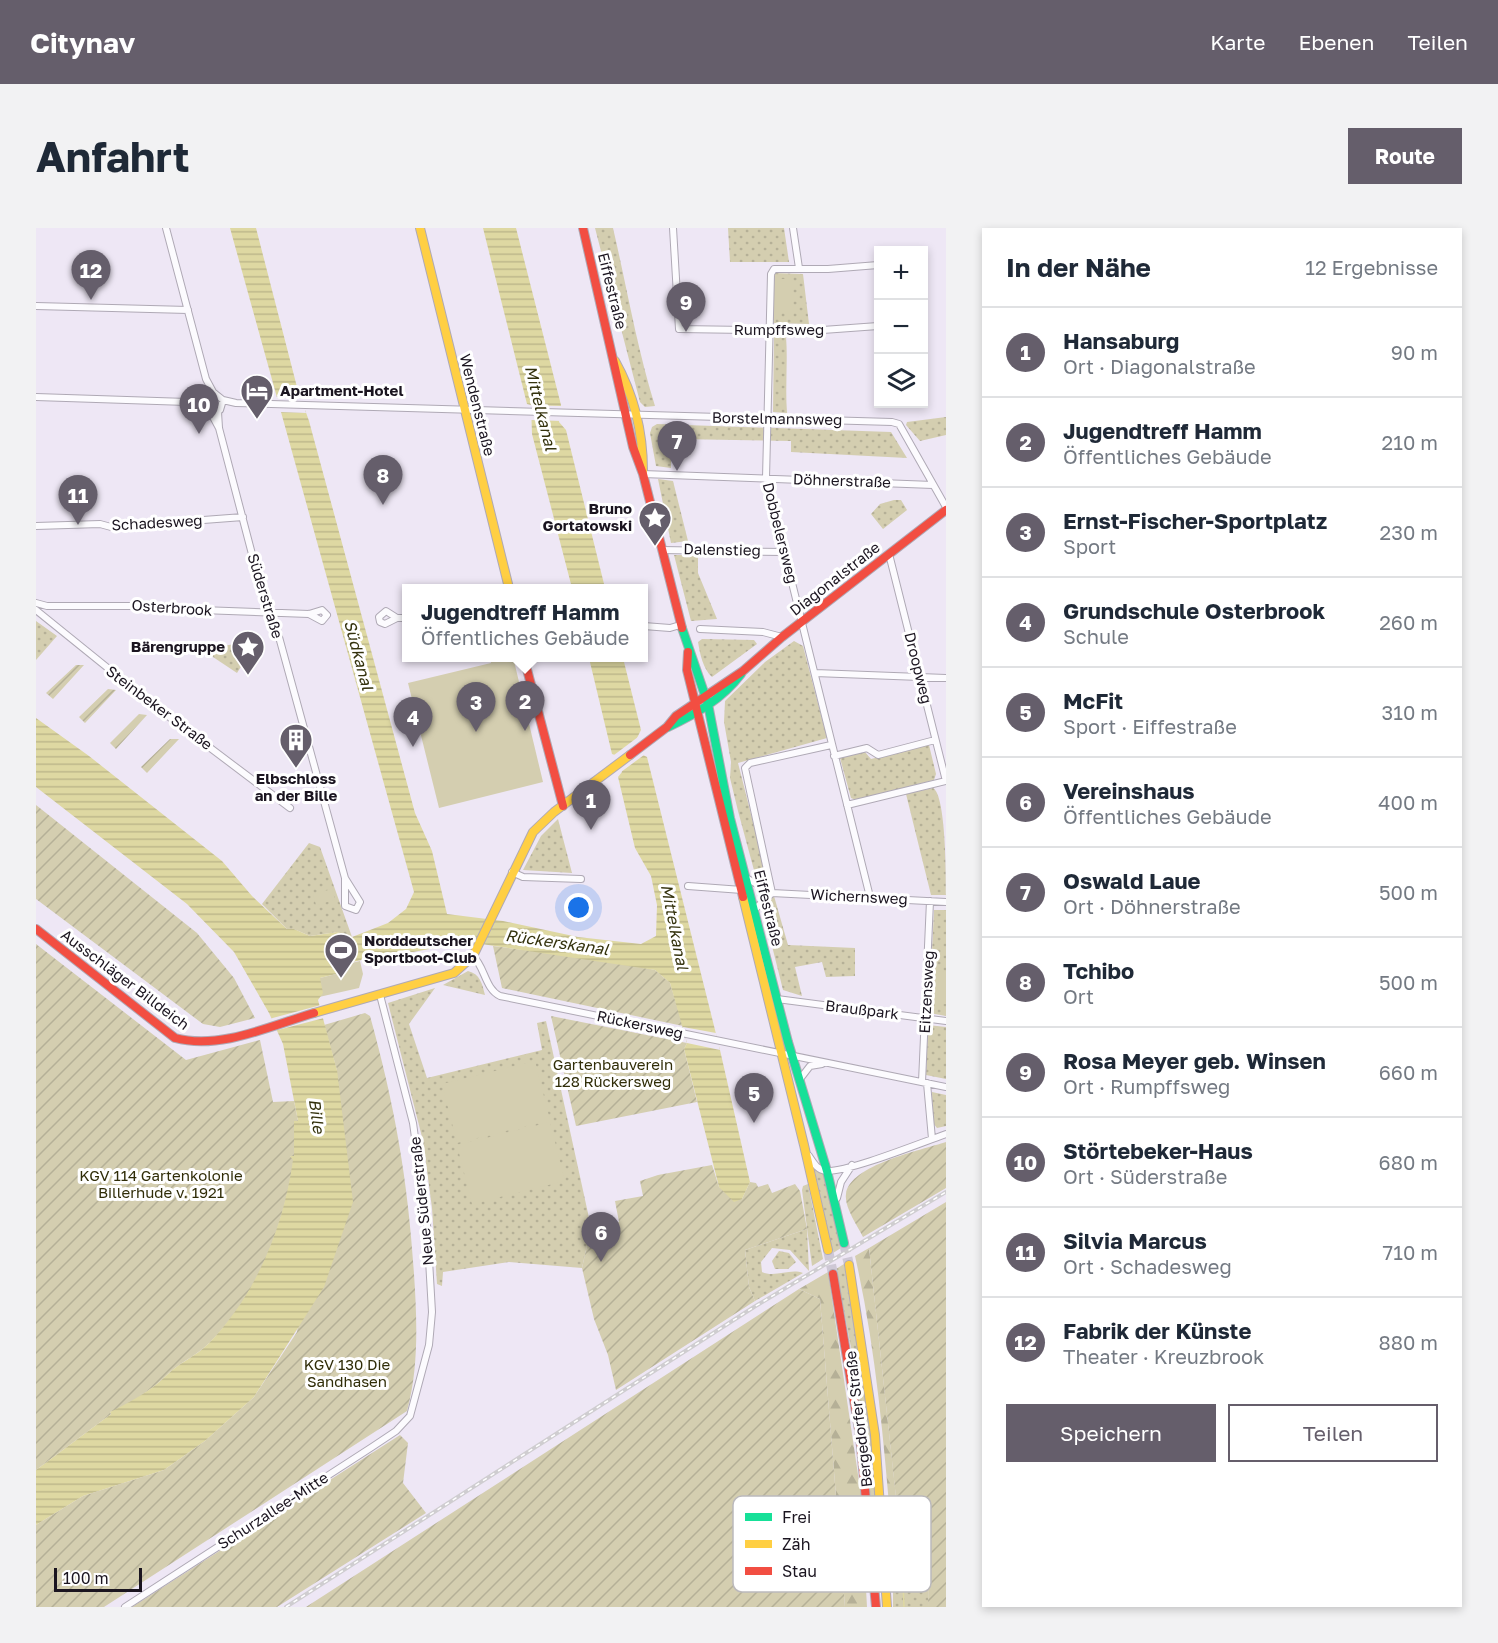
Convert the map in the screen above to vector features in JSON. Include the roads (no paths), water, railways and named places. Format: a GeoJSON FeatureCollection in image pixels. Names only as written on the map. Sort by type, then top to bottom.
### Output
{"type":"FeatureCollection","features":[{"type":"Feature","properties":{"kind":"main road","name":"Wendenstraße"},"geometry":{"type":"LineString","coordinates":[[420,228],[508,584]]}},
{"type":"Feature","properties":{"kind":"main road","name":"Eiffestraße"},"geometry":{"type":"LineString","coordinates":[[583,228],[615,361],[615,373],[625,416],[643,474],[688,651],[697,669],[706,700],[730,819],[748,879],[792,1055],[827,1171]]}},
{"type":"Feature","properties":{"kind":"main road","name":"Eiffestraße"},"geometry":{"type":"LineString","coordinates":[[615,361],[622,371],[644,448],[643,474]]}},
{"type":"Feature","properties":{"kind":"main road","name":"Diagonalstraße"},"geometry":{"type":"LineString","coordinates":[[322,1011],[454,973],[473,956],[533,831],[667,727],[676,716],[730,688],[743,671],[782,637],[946,509]]}},
{"type":"Feature","properties":{"kind":"main road","name":"Eiffestraße"},"geometry":{"type":"LineString","coordinates":[[688,651],[687,670],[804,1145]]}},
{"type":"Feature","properties":{"kind":"main road"},"geometry":{"type":"LineString","coordinates":[[525,662],[563,806]]}},
{"type":"Feature","properties":{"kind":"main road","name":"Ausschläger Billdeich"},"geometry":{"type":"LineString","coordinates":[[36,929],[175,1038],[194,1044],[207,1043],[322,1011]]}},
{"type":"Feature","properties":{"kind":"main road"},"geometry":{"type":"LineString","coordinates":[[804,1145],[828,1250]]}},
{"type":"Feature","properties":{"kind":"main road"},"geometry":{"type":"LineString","coordinates":[[827,1171],[844,1243]]}},
{"type":"Feature","properties":{"kind":"main road","name":"Bergedorfer Straße"},"geometry":{"type":"LineString","coordinates":[[849,1265],[863,1339],[876,1436],[881,1496]]}},
{"type":"Feature","properties":{"kind":"main road","name":"Bergedorfer Straße"},"geometry":{"type":"LineString","coordinates":[[833,1274],[860,1436],[867,1496]]}},
{"type":"Feature","properties":{"kind":"main road","name":"Bergedorfer Straße"},"geometry":{"type":"LineString","coordinates":[[875,1592],[876,1607]]}},
{"type":"Feature","properties":{"kind":"main road","name":"Bergedorfer Straße"},"geometry":{"type":"LineString","coordinates":[[886,1592],[886,1607]]}},
{"type":"Feature","properties":{"kind":"street","name":"Süderstraße"},"geometry":{"type":"LineString","coordinates":[[166,228],[206,379],[206,397],[218,408],[219,428],[243,517],[270,613],[276,626],[345,878]]}},
{"type":"Feature","properties":{"kind":"street","name":"Rumpffsweg"},"geometry":{"type":"LineString","coordinates":[[673,228],[677,268],[678,329],[828,330],[874,326]]}},
{"type":"Feature","properties":{"kind":"street"},"geometry":{"type":"LineString","coordinates":[[793,228],[799,268],[874,265]]}},
{"type":"Feature","properties":{"kind":"street","name":"Dobbelersweg"},"geometry":{"type":"LineString","coordinates":[[799,268],[774,269],[771,274],[766,478],[870,897]]}},
{"type":"Feature","properties":{"kind":"street"},"geometry":{"type":"LineString","coordinates":[[36,306],[188,310]]}},
{"type":"Feature","properties":{"kind":"street","name":"Süderstraße"},"geometry":{"type":"LineString","coordinates":[[206,397],[218,408]]}},
{"type":"Feature","properties":{"kind":"street"},"geometry":{"type":"LineString","coordinates":[[36,398],[188,402],[206,397]]}},
{"type":"Feature","properties":{"kind":"street","name":"Borstelmannsweg"},"geometry":{"type":"LineString","coordinates":[[218,408],[236,403],[892,422],[899,424],[946,509]]}},
{"type":"Feature","properties":{"kind":"street","name":"Döhnerstraße"},"geometry":{"type":"LineString","coordinates":[[643,474],[933,485]]}},
{"type":"Feature","properties":{"kind":"street","name":"Schadesweg"},"geometry":{"type":"LineString","coordinates":[[36,526],[100,524],[111,527],[243,517]]}},
{"type":"Feature","properties":{"kind":"street","name":"Dalenstieg"},"geometry":{"type":"LineString","coordinates":[[661,550],[784,552]]}},
{"type":"Feature","properties":{"kind":"street","name":"Droopweg"},"geometry":{"type":"LineString","coordinates":[[889,554],[946,781]]}},
{"type":"Feature","properties":{"kind":"street","name":"Osterbrook"},"geometry":{"type":"LineString","coordinates":[[36,603],[47,606],[114,604],[309,614]]}},
{"type":"Feature","properties":{"kind":"street"},"geometry":{"type":"LineString","coordinates":[[43,617],[49,612],[47,606]]}},
{"type":"Feature","properties":{"kind":"street","name":"Steinbeker Straße"},"geometry":{"type":"LineString","coordinates":[[36,610],[290,808]]}},
{"type":"Feature","properties":{"kind":"street"},"geometry":{"type":"LineString","coordinates":[[397,618],[402,618]]}},
{"type":"Feature","properties":{"kind":"street"},"geometry":{"type":"LineString","coordinates":[[648,626],[670,628],[681,625]]}},
{"type":"Feature","properties":{"kind":"street"},"geometry":{"type":"LineString","coordinates":[[700,629],[763,632],[782,637]]}},
{"type":"Feature","properties":{"kind":"street"},"geometry":{"type":"LineString","coordinates":[[814,673],[946,678]]}},
{"type":"Feature","properties":{"kind":"street"},"geometry":{"type":"LineString","coordinates":[[834,756],[867,748],[878,755],[935,740]]}},
{"type":"Feature","properties":{"kind":"street","name":"Eiffestraße"},"geometry":{"type":"LineString","coordinates":[[772,893],[745,768],[750,764],[831,745]]}},
{"type":"Feature","properties":{"kind":"street"},"geometry":{"type":"LineString","coordinates":[[847,805],[946,781]]}},
{"type":"Feature","properties":{"kind":"street"},"geometry":{"type":"LineString","coordinates":[[512,872],[523,877],[581,879]]}},
{"type":"Feature","properties":{"kind":"street"},"geometry":{"type":"LineString","coordinates":[[345,878],[360,902],[356,910],[345,906],[345,878]]}},
{"type":"Feature","properties":{"kind":"street","name":"Wichernsweg"},"geometry":{"type":"LineString","coordinates":[[748,879],[772,893],[946,902]]}},
{"type":"Feature","properties":{"kind":"street"},"geometry":{"type":"LineString","coordinates":[[688,886],[742,890]]}},
{"type":"Feature","properties":{"kind":"street"},"geometry":{"type":"LineString","coordinates":[[750,923],[755,908],[772,893]]}},
{"type":"Feature","properties":{"kind":"street","name":"Eitzensweg"},"geometry":{"type":"LineString","coordinates":[[930,902],[925,1083],[932,1139]]}},
{"type":"Feature","properties":{"kind":"street","name":"Rückersweg"},"geometry":{"type":"LineString","coordinates":[[473,956],[483,968],[492,990],[500,996],[946,1087]]}},
{"type":"Feature","properties":{"kind":"street","name":"Neue Süderstraße"},"geometry":{"type":"LineString","coordinates":[[380,995],[410,1106],[427,1225],[431,1331],[413,1408]]}},
{"type":"Feature","properties":{"kind":"street","name":"Braußpark"},"geometry":{"type":"LineString","coordinates":[[777,999],[946,1021]]}},
{"type":"Feature","properties":{"kind":"street"},"geometry":{"type":"LineString","coordinates":[[800,1080],[810,1066],[829,1063]]}},
{"type":"Feature","properties":{"kind":"street"},"geometry":{"type":"LineString","coordinates":[[804,1145],[816,1165],[827,1171],[852,1166],[946,1134]]}},
{"type":"Feature","properties":{"kind":"street"},"geometry":{"type":"LineString","coordinates":[[835,1205],[841,1182],[852,1166]]}},
{"type":"Feature","properties":{"kind":"street","name":"Schurzallee-Mitte"},"geometry":{"type":"LineString","coordinates":[[125,1607],[396,1431],[410,1416],[413,1408]]}},
{"type":"Feature","properties":{"kind":"water"},"geometry":{"type":"Polygon","coordinates":[[[230,228],[256,228],[297,387],[309,421],[415,813],[432,851],[447,914],[503,921],[578,937],[641,944],[656,936],[657,905],[651,876],[635,848],[618,777],[622,772],[615,755],[612,754],[590,662],[624,662],[641,730],[637,738],[643,755],[647,757],[720,1050],[750,1182],[742,1199],[734,1202],[719,1187],[684,1049],[687,1043],[670,983],[655,970],[468,942],[343,964],[344,972],[320,978],[323,993],[318,1000],[337,1070],[353,1202],[324,1287],[254,1397],[205,1441],[164,1470],[83,1496],[36,1525],[36,1470],[111,1414],[110,1412],[148,1391],[208,1344],[241,1303],[266,1257],[283,1209],[293,1160],[290,1156],[294,1156],[294,1121],[298,1121],[283,1044],[269,1013],[234,952],[187,904],[36,787],[36,718],[89,756],[222,861],[252,896],[287,929],[294,929],[310,936],[337,932],[352,937],[388,923],[406,909],[414,892],[230,228]]]}},
{"type":"Feature","properties":{"kind":"water","name":"Mittelkanal"},"geometry":{"type":"Polygon","coordinates":[[[483,228],[516,228],[561,405],[559,422],[566,430],[604,584],[571,584],[532,434],[531,405],[527,404],[483,228]]]}},
{"type":"Feature","properties":{"kind":"waterway"},"geometry":{"type":"LineString","coordinates":[[903,1592],[904,1607]]}},
{"type":"Feature","properties":{"kind":"tunnel"},"geometry":{"type":"LineString","coordinates":[[844,1243],[849,1265]]}},
{"type":"Feature","properties":{"kind":"tunnel"},"geometry":{"type":"LineString","coordinates":[[828,1250],[833,1274]]}},
{"type":"Feature","properties":{"kind":"railway"},"geometry":{"type":"LineString","coordinates":[[286,1607],[754,1307],[946,1192]]}},
{"type":"Feature","properties":{"kind":"place","name":"Fabrik der Künste"},"geometry":{"type":"Point","coordinates":[91,300]}},
{"type":"Feature","properties":{"kind":"place","name":"Rosa Meyer geb. Winsen"},"geometry":{"type":"Point","coordinates":[686,332]}},
{"type":"Feature","properties":{"kind":"place","name":"Apartment-Hotel"},"geometry":{"type":"Point","coordinates":[257,420]}},
{"type":"Feature","properties":{"kind":"place","name":"Störtebeker-Haus"},"geometry":{"type":"Point","coordinates":[199,434]}},
{"type":"Feature","properties":{"kind":"place","name":"Oswald Laue"},"geometry":{"type":"Point","coordinates":[677,471]}},
{"type":"Feature","properties":{"kind":"place","name":"Tchibo"},"geometry":{"type":"Point","coordinates":[383,505]}},
{"type":"Feature","properties":{"kind":"place","name":"Silvia Marcus"},"geometry":{"type":"Point","coordinates":[78,525]}},
{"type":"Feature","properties":{"kind":"place","name":"Bruno Gortatowski"},"geometry":{"type":"Point","coordinates":[655,547]}},
{"type":"Feature","properties":{"kind":"place","name":"Bärengruppe"},"geometry":{"type":"Point","coordinates":[248,676]}},
{"type":"Feature","properties":{"kind":"place","name":"Jugendtreff Hamm"},"geometry":{"type":"Point","coordinates":[525,731]}},
{"type":"Feature","properties":{"kind":"place","name":"Ernst-Fischer-Sportplatz"},"geometry":{"type":"Point","coordinates":[476,732]}},
{"type":"Feature","properties":{"kind":"place","name":"Grundschule Osterbrook"},"geometry":{"type":"Point","coordinates":[413,747]}},
{"type":"Feature","properties":{"kind":"place","name":"Elbschloss an der Bille"},"geometry":{"type":"Point","coordinates":[296,769]}},
{"type":"Feature","properties":{"kind":"place","name":"Hansaburg"},"geometry":{"type":"Point","coordinates":[591,830]}},
{"type":"Feature","properties":{"kind":"place","name":"Norddeutscher Sportboot-Club"},"geometry":{"type":"Point","coordinates":[341,979]}},
{"type":"Feature","properties":{"kind":"place","name":"McFit"},"geometry":{"type":"Point","coordinates":[754,1123]}},
{"type":"Feature","properties":{"kind":"place","name":"Vereinshaus"},"geometry":{"type":"Point","coordinates":[601,1262]}},
{"type":"Feature","properties":{"kind":"water label","name":"Südkanal"},"geometry":{"type":"Point","coordinates":[359,655]}},
{"type":"Feature","properties":{"kind":"water label","name":"Rückerskanal"},"geometry":{"type":"Point","coordinates":[557,942]}},
{"type":"Feature","properties":{"kind":"water label","name":"Bille"},"geometry":{"type":"Point","coordinates":[317,1116]}},
{"type":"Feature","properties":{"kind":"park label","name":"Gartenbauverein 128 Rückersweg"},"geometry":{"type":"Point","coordinates":[613,1074]}},
{"type":"Feature","properties":{"kind":"park label","name":"KGV 114 Gartenkolonie Billerhude v. 1921"},"geometry":{"type":"Point","coordinates":[161,1184]}},
{"type":"Feature","properties":{"kind":"park label","name":"KGV 130 Die Sandhasen"},"geometry":{"type":"Point","coordinates":[347,1374]}}]}
